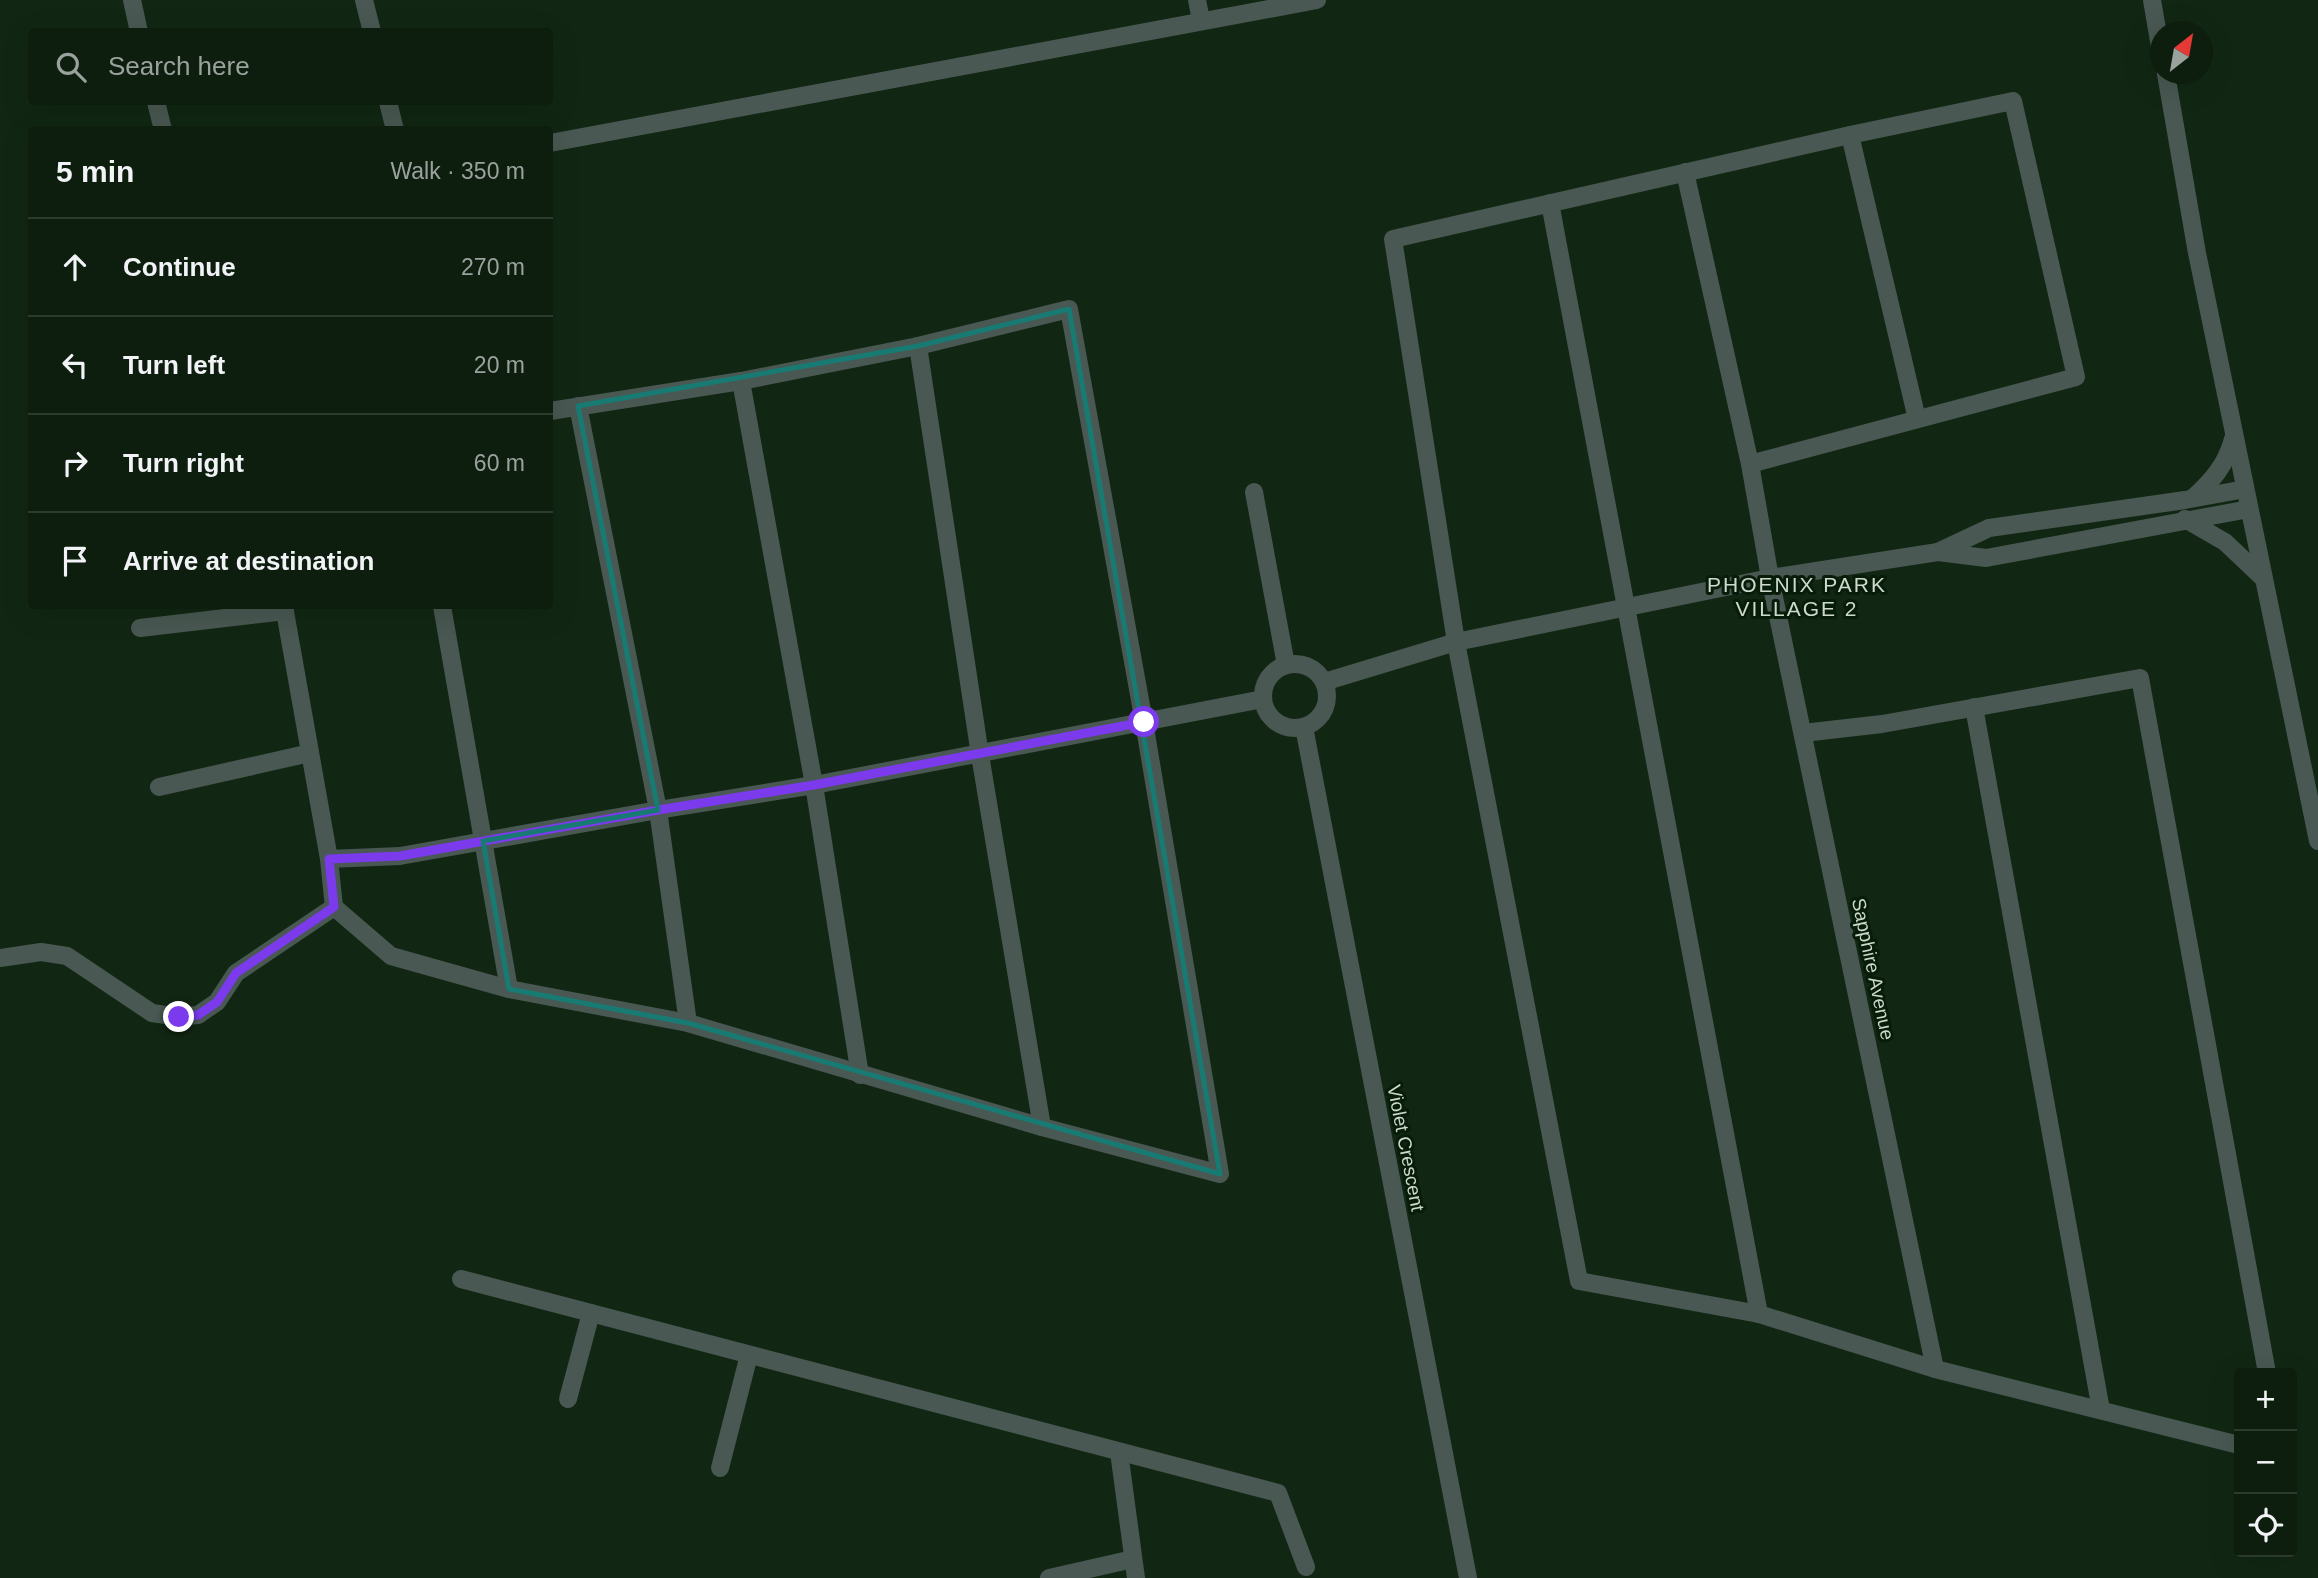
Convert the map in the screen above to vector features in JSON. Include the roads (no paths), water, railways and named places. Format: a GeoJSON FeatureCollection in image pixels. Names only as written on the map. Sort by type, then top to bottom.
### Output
{"type":"FeatureCollection","features":[{"type":"Feature","properties":{"kind":"street"},"geometry":{"type":"LineString","coordinates":[[132,0],[138,28]]}},
{"type":"Feature","properties":{"kind":"street"},"geometry":{"type":"LineString","coordinates":[[365,0],[371,28]]}},
{"type":"Feature","properties":{"kind":"street"},"geometry":{"type":"LineString","coordinates":[[1197,0],[1200,20]]}},
{"type":"Feature","properties":{"kind":"street"},"geometry":{"type":"LineString","coordinates":[[553,142],[1317,0]]}},
{"type":"Feature","properties":{"kind":"street"},"geometry":{"type":"LineString","coordinates":[[2152,0],[2156,21]]}},
{"type":"Feature","properties":{"kind":"street"},"geometry":{"type":"LineString","coordinates":[[2168,84],[2197,253],[2318,841]]}},
{"type":"Feature","properties":{"kind":"street"},"geometry":{"type":"LineString","coordinates":[[1750,464],[2076,377],[2013,101],[1850,135],[1393,239],[1456,642],[1579,1281],[1759,1314],[1935,1369],[2234,1444]]}},
{"type":"Feature","properties":{"kind":"street"},"geometry":{"type":"LineString","coordinates":[[157,105],[162,126]]}},
{"type":"Feature","properties":{"kind":"street"},"geometry":{"type":"LineString","coordinates":[[389,105],[394,126]]}},
{"type":"Feature","properties":{"kind":"street"},"geometry":{"type":"LineString","coordinates":[[1850,135],[1917,419]]}},
{"type":"Feature","properties":{"kind":"street","name":"Sapphire Avenue"},"geometry":{"type":"LineString","coordinates":[[1685,172],[1750,464],[1770,578],[1935,1369]]}},
{"type":"Feature","properties":{"kind":"street"},"geometry":{"type":"LineString","coordinates":[[1550,203],[1759,1314]]}},
{"type":"Feature","properties":{"kind":"street"},"geometry":{"type":"LineString","coordinates":[[285,609],[329,859],[334,907],[391,956],[509,989],[688,1023],[860,1075],[1220,1174],[1144,722],[1069,309],[918,346],[741,381],[553,410]]}},
{"type":"Feature","properties":{"kind":"street"},"geometry":{"type":"LineString","coordinates":[[918,346],[979,755],[1042,1126]]}},
{"type":"Feature","properties":{"kind":"street"},"geometry":{"type":"LineString","coordinates":[[741,381],[814,785],[860,1075]]}},
{"type":"Feature","properties":{"kind":"street"},"geometry":{"type":"LineString","coordinates":[[578,406],[658,810],[688,1023]]}},
{"type":"Feature","properties":{"kind":"street"},"geometry":{"type":"LineString","coordinates":[[2193,498],[2224,465],[2234,436]]}},
{"type":"Feature","properties":{"kind":"street"},"geometry":{"type":"LineString","coordinates":[[1938,552],[1989,528],[2245,489]]}},
{"type":"Feature","properties":{"kind":"street"},"geometry":{"type":"LineString","coordinates":[[1254,492],[1286,665]]}},
{"type":"Feature","properties":{"kind":"street"},"geometry":{"type":"LineString","coordinates":[[1324,682],[1456,642],[1770,578],[1938,552],[1986,558],[2249,509]]}},
{"type":"Feature","properties":{"kind":"street"},"geometry":{"type":"LineString","coordinates":[[2185,519],[2225,542],[2263,578]]}},
{"type":"Feature","properties":{"kind":"street"},"geometry":{"type":"LineString","coordinates":[[140,628],[278,609]]}},
{"type":"Feature","properties":{"kind":"street"},"geometry":{"type":"LineString","coordinates":[[443,609],[509,989]]}},
{"type":"Feature","properties":{"kind":"street"},"geometry":{"type":"LineString","coordinates":[[1286,665],[1308,666],[1318,673],[1324,682],[1326,704],[1314,722],[1304,727],[1292,728],[1272,718],[1266,709],[1264,688],[1276,669],[1286,665]]}},
{"type":"Feature","properties":{"kind":"street"},"geometry":{"type":"LineString","coordinates":[[1803,733],[1882,724],[2140,678],[2266,1368]]}},
{"type":"Feature","properties":{"kind":"street"},"geometry":{"type":"LineString","coordinates":[[329,859],[400,856],[979,755],[1263,699]]}},
{"type":"Feature","properties":{"kind":"street"},"geometry":{"type":"LineString","coordinates":[[1974,707],[2101,1410]]}},
{"type":"Feature","properties":{"kind":"street","name":"Violet Crescent"},"geometry":{"type":"LineString","coordinates":[[1304,727],[1468,1578]]}},
{"type":"Feature","properties":{"kind":"street"},"geometry":{"type":"LineString","coordinates":[[159,787],[310,753]]}},
{"type":"Feature","properties":{"kind":"street"},"geometry":{"type":"LineString","coordinates":[[0,958],[41,952],[67,956],[152,1013],[179,1017],[198,1015],[217,1002],[236,973],[334,907]]}},
{"type":"Feature","properties":{"kind":"street"},"geometry":{"type":"LineString","coordinates":[[461,1279],[1278,1493],[1306,1567]]}},
{"type":"Feature","properties":{"kind":"street"},"geometry":{"type":"LineString","coordinates":[[568,1399],[591,1313]]}},
{"type":"Feature","properties":{"kind":"street"},"geometry":{"type":"LineString","coordinates":[[720,1468],[749,1354]]}},
{"type":"Feature","properties":{"kind":"street"},"geometry":{"type":"LineString","coordinates":[[1119,1452],[1136,1578]]}},
{"type":"Feature","properties":{"kind":"street"},"geometry":{"type":"LineString","coordinates":[[1049,1578],[1133,1559]]}},
{"type":"Feature","properties":{"kind":"district","name":"PHOENIX PARK VILLAGE 2"},"geometry":{"type":"Point","coordinates":[1797,596]}}]}
